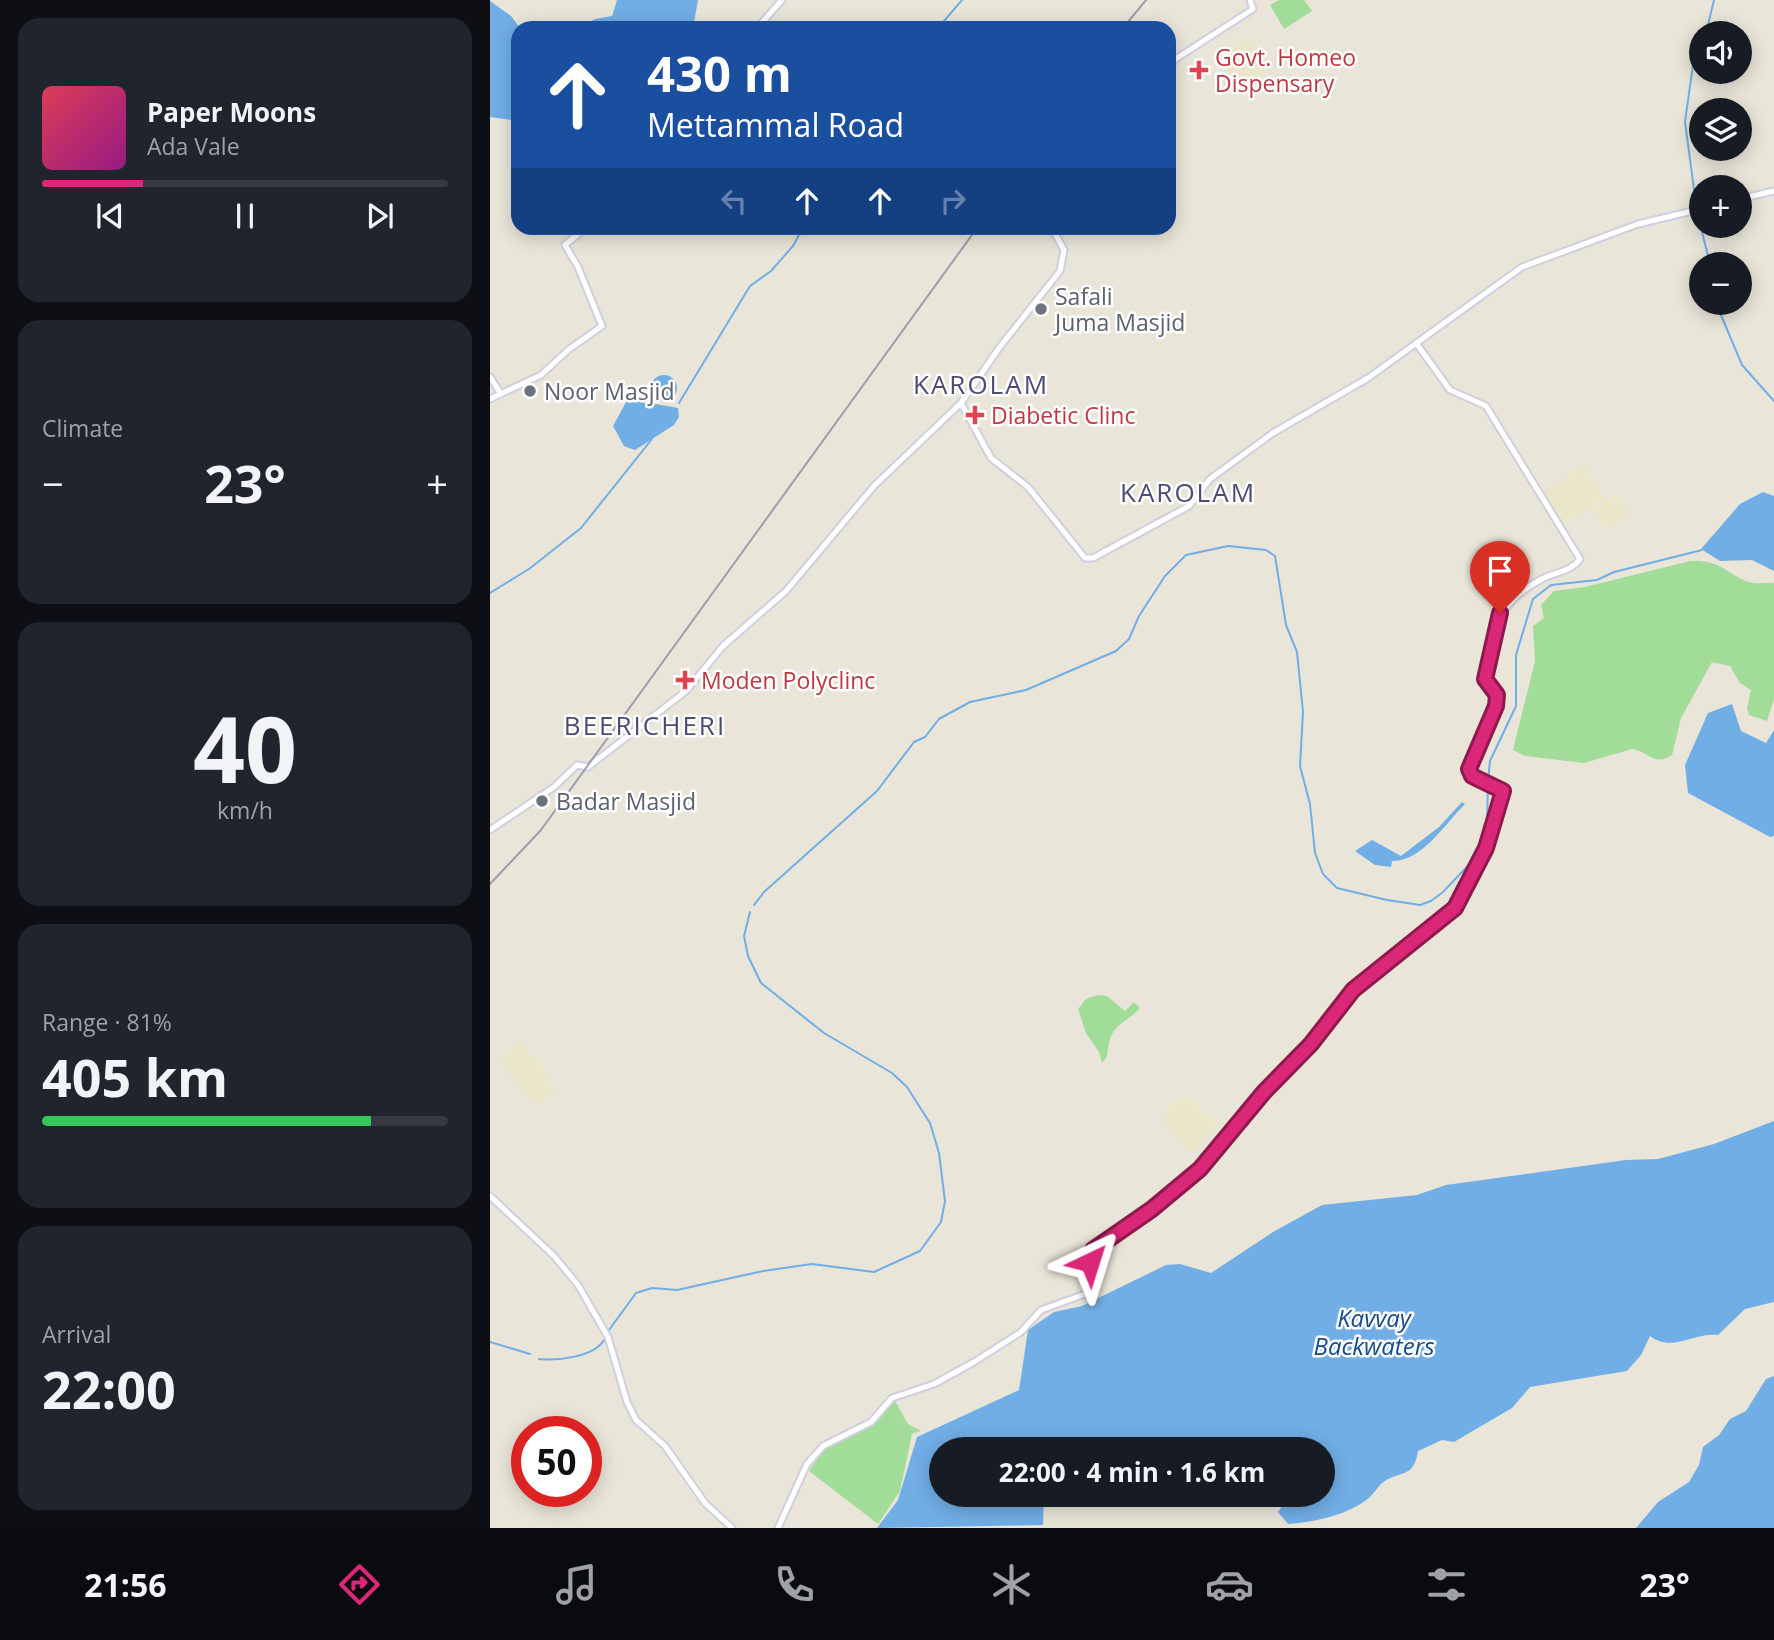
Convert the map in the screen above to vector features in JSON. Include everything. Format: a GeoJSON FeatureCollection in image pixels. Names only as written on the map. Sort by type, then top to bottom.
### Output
{"type":"FeatureCollection","features":[{"type":"Feature","properties":{"kind":"main road"},"geometry":{"type":"LineString","coordinates":[[763,21],[782,0]]}},
{"type":"Feature","properties":{"kind":"main road"},"geometry":{"type":"LineString","coordinates":[[1176,59],[1253,9],[1250,0]]}},
{"type":"Feature","properties":{"kind":"main road"},"geometry":{"type":"LineString","coordinates":[[1752,196],[1774,191]]}},
{"type":"Feature","properties":{"kind":"main road"},"geometry":{"type":"LineString","coordinates":[[961,403],[991,458],[1028,487],[1088,559],[1189,506],[1210,479],[1273,433],[1368,378],[1522,267],[1638,224],[1689,212]]}},
{"type":"Feature","properties":{"kind":"main road"},"geometry":{"type":"LineString","coordinates":[[490,399],[541,375],[568,350],[602,326],[578,267],[565,245],[577,235]]}},
{"type":"Feature","properties":{"kind":"main road"},"geometry":{"type":"LineString","coordinates":[[490,830],[554,786],[577,765],[588,767],[686,691],[723,646],[786,591],[874,486],[961,403],[1014,327],[1054,283],[1060,271],[1064,250],[1056,235]]}},
{"type":"Feature","properties":{"kind":"main road"},"geometry":{"type":"LineString","coordinates":[[778,1528],[807,1464],[819,1449],[835,1438],[871,1423],[892,1398],[934,1384],[974,1362],[1021,1332],[1041,1310],[1096,1290],[1098,1285],[1089,1260],[1093,1250],[1182,1186],[1219,1151],[1249,1111],[1311,1044],[1353,990],[1455,908],[1486,848],[1503,791],[1472,776],[1469,769],[1496,706],[1497,695],[1485,679],[1500,613],[1519,594],[1542,579],[1573,567],[1580,559],[1486,406],[1450,390],[1416,343]]}},
{"type":"Feature","properties":{"kind":"main road"},"geometry":{"type":"LineString","coordinates":[[490,377],[501,394]]}},
{"type":"Feature","properties":{"kind":"main road"},"geometry":{"type":"LineString","coordinates":[[490,1196],[554,1256],[578,1285],[608,1337],[627,1402],[636,1420],[664,1446],[705,1503],[732,1528]]}},
{"type":"Feature","properties":{"kind":"shaded area"},"geometry":{"type":"Polygon","coordinates":[[[1248,36],[1270,68],[1241,91],[1220,61],[1248,36]]]}},
{"type":"Feature","properties":{"kind":"shaded area"},"geometry":{"type":"Polygon","coordinates":[[[1584,465],[1605,498],[1562,526],[1543,493],[1584,465]]]}},
{"type":"Feature","properties":{"kind":"shaded area"},"geometry":{"type":"Polygon","coordinates":[[[1619,493],[1630,515],[1604,530],[1593,508],[1619,493]]]}},
{"type":"Feature","properties":{"kind":"shaded area"},"geometry":{"type":"Polygon","coordinates":[[[519,1040],[541,1065],[555,1091],[537,1107],[503,1067],[502,1056],[519,1040]]]}},
{"type":"Feature","properties":{"kind":"shaded area"},"geometry":{"type":"Polygon","coordinates":[[[1185,1093],[1216,1124],[1193,1153],[1165,1125],[1166,1111],[1185,1093]]]}},
{"type":"Feature","properties":{"kind":"green space"},"geometry":{"type":"Polygon","coordinates":[[[1279,0],[1304,0],[1312,11],[1284,29],[1270,5],[1279,0]]]}},
{"type":"Feature","properties":{"kind":"green space"},"geometry":{"type":"Polygon","coordinates":[[[1690,561],[1715,564],[1749,582],[1774,583],[1774,699],[1767,721],[1749,715],[1747,708],[1751,690],[1740,683],[1730,666],[1712,662],[1681,718],[1672,755],[1666,758],[1656,759],[1632,749],[1584,763],[1525,756],[1513,750],[1535,661],[1533,626],[1544,618],[1541,605],[1554,591],[1585,587],[1690,561]]]}},
{"type":"Feature","properties":{"kind":"green space"},"geometry":{"type":"Polygon","coordinates":[[[1098,995],[1107,996],[1125,1011],[1134,1002],[1140,1008],[1114,1031],[1107,1056],[1102,1063],[1099,1052],[1086,1033],[1078,1009],[1086,999],[1098,995]]]}},
{"type":"Feature","properties":{"kind":"green space"},"geometry":{"type":"Polygon","coordinates":[[[894,1399],[908,1424],[921,1431],[912,1434],[900,1491],[878,1524],[809,1471],[825,1447],[876,1421],[894,1399]]]}},
{"type":"Feature","properties":{"kind":"water"},"geometry":{"type":"Polygon","coordinates":[[[617,0],[698,0],[694,21],[592,21],[612,16],[617,0]]]}},
{"type":"Feature","properties":{"kind":"water"},"geometry":{"type":"Polygon","coordinates":[[[490,1],[515,21],[511,21],[511,120],[490,117],[490,1]]]}},
{"type":"Feature","properties":{"kind":"water"},"geometry":{"type":"Polygon","coordinates":[[[664,375],[673,379],[677,388],[673,397],[664,401],[655,397],[651,388],[655,379],[664,375]]]}},
{"type":"Feature","properties":{"kind":"water"},"geometry":{"type":"Polygon","coordinates":[[[638,401],[678,408],[679,417],[674,425],[635,450],[624,446],[613,426],[626,402],[638,401]]]}},
{"type":"Feature","properties":{"kind":"water"},"geometry":{"type":"Polygon","coordinates":[[[1763,492],[1774,496],[1774,571],[1752,560],[1720,561],[1701,549],[1740,504],[1763,492]]]}},
{"type":"Feature","properties":{"kind":"water"},"geometry":{"type":"Polygon","coordinates":[[[1732,704],[1741,731],[1766,743],[1774,730],[1774,836],[1770,837],[1688,793],[1685,765],[1708,713],[1732,704]]]}},
{"type":"Feature","properties":{"kind":"water"},"geometry":{"type":"Polygon","coordinates":[[[1462,802],[1465,804],[1423,849],[1403,860],[1392,861],[1391,867],[1375,865],[1355,851],[1372,840],[1401,856],[1439,827],[1462,802]]]}},
{"type":"Feature","properties":{"kind":"water","name":"Kavvay Backwaters"},"geometry":{"type":"Polygon","coordinates":[[[1774,1121],[1774,1302],[1745,1309],[1718,1335],[1667,1343],[1650,1336],[1641,1355],[1627,1371],[1530,1387],[1512,1408],[1454,1442],[1442,1440],[1418,1451],[1409,1471],[1381,1484],[1370,1497],[1352,1509],[1320,1519],[1288,1524],[1278,1512],[1281,1507],[1335,1507],[1335,1437],[929,1437],[929,1507],[1044,1507],[1043,1525],[877,1528],[898,1500],[917,1437],[1019,1390],[1028,1330],[1054,1312],[1082,1306],[1166,1265],[1180,1264],[1211,1273],[1273,1232],[1322,1205],[1417,1195],[1446,1185],[1626,1160],[1658,1159],[1714,1144],[1774,1121]]]}},
{"type":"Feature","properties":{"kind":"water"},"geometry":{"type":"Polygon","coordinates":[[[1774,1376],[1774,1528],[1636,1528],[1658,1502],[1689,1482],[1699,1465],[1703,1447],[1719,1435],[1730,1419],[1746,1411],[1766,1379],[1774,1376]]]}},
{"type":"Feature","properties":{"kind":"waterway"},"geometry":{"type":"LineString","coordinates":[[944,21],[962,0]]}},
{"type":"Feature","properties":{"kind":"waterway"},"geometry":{"type":"LineString","coordinates":[[1709,21],[1714,0]]}},
{"type":"Feature","properties":{"kind":"waterway"},"geometry":{"type":"LineString","coordinates":[[1690,84],[1685,122],[1692,175]]}},
{"type":"Feature","properties":{"kind":"waterway"},"geometry":{"type":"LineString","coordinates":[[679,403],[750,286],[771,271],[799,235]]}},
{"type":"Feature","properties":{"kind":"waterway"},"geometry":{"type":"LineString","coordinates":[[1704,238],[1707,252]]}},
{"type":"Feature","properties":{"kind":"waterway"},"geometry":{"type":"LineString","coordinates":[[1721,315],[1742,365],[1774,401]]}},
{"type":"Feature","properties":{"kind":"waterway"},"geometry":{"type":"LineString","coordinates":[[490,593],[529,569],[581,528],[652,439]]}},
{"type":"Feature","properties":{"kind":"waterway"},"geometry":{"type":"LineString","coordinates":[[754,905],[764,892],[877,791],[914,742],[925,737],[939,719],[970,702],[1026,690],[1116,651],[1129,639],[1139,616],[1165,576],[1186,555],[1228,546],[1266,550],[1275,556],[1286,625],[1297,652],[1303,712],[1300,766],[1310,804],[1315,853],[1323,874],[1337,888],[1420,905],[1431,901],[1479,854],[1487,819],[1488,787]]}},
{"type":"Feature","properties":{"kind":"waterway"},"geometry":{"type":"LineString","coordinates":[[1488,780],[1490,761],[1516,706],[1516,655],[1533,599],[1551,585],[1597,580],[1614,572],[1702,550]]}},
{"type":"Feature","properties":{"kind":"waterway"},"geometry":{"type":"LineString","coordinates":[[609,1330],[636,1293],[652,1288],[677,1290],[763,1271],[812,1264],[874,1272],[920,1251],[941,1222],[945,1201],[939,1153],[930,1123],[907,1087],[892,1073],[824,1033],[761,983],[748,956],[744,936],[750,912]]}},
{"type":"Feature","properties":{"kind":"waterway"},"geometry":{"type":"LineString","coordinates":[[539,1359],[584,1354],[604,1340]]}},
{"type":"Feature","properties":{"kind":"waterway"},"geometry":{"type":"LineString","coordinates":[[490,1342],[530,1354]]}},
{"type":"Feature","properties":{"kind":"railway"},"geometry":{"type":"LineString","coordinates":[[1129,21],[1146,0]]}},
{"type":"Feature","properties":{"kind":"railway"},"geometry":{"type":"LineString","coordinates":[[490,884],[541,830],[972,235]]}},
{"type":"Feature","properties":{"kind":"place","name":"Govt. Homeo Dispensary"},"geometry":{"type":"Point","coordinates":[1199,70]}},
{"type":"Feature","properties":{"kind":"place","name":"Safali Juma Masjid"},"geometry":{"type":"Point","coordinates":[1041,309]}},
{"type":"Feature","properties":{"kind":"place","name":"Noor Masjid"},"geometry":{"type":"Point","coordinates":[530,391]}},
{"type":"Feature","properties":{"kind":"place","name":"Diabetic Clinc"},"geometry":{"type":"Point","coordinates":[975,415]}},
{"type":"Feature","properties":{"kind":"place","name":"Moden Polyclinc"},"geometry":{"type":"Point","coordinates":[685,680]}},
{"type":"Feature","properties":{"kind":"place","name":"Badar Masjid"},"geometry":{"type":"Point","coordinates":[542,801]}},
{"type":"Feature","properties":{"kind":"district","name":"KAROLAM"},"geometry":{"type":"Point","coordinates":[981,384]}},
{"type":"Feature","properties":{"kind":"district","name":"KAROLAM"},"geometry":{"type":"Point","coordinates":[1188,492]}},
{"type":"Feature","properties":{"kind":"district","name":"BEERICHERI"},"geometry":{"type":"Point","coordinates":[645,725]}},
{"type":"Feature","properties":{"kind":"route"},"geometry":{"type":"LineString","coordinates":[[1090,1262],[1093,1250],[1182,1186],[1219,1151],[1264,1092],[1311,1044],[1353,990],[1455,908],[1486,848],[1503,791],[1500,787],[1469,773],[1476,750],[1496,706],[1497,695],[1485,679],[1500,613]]}}]}
